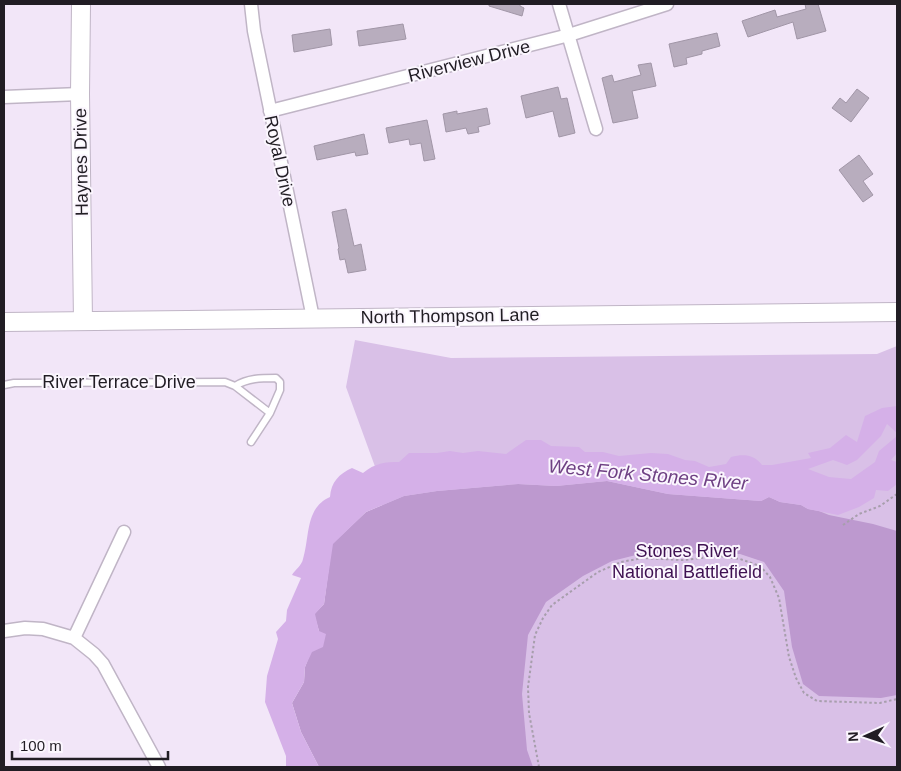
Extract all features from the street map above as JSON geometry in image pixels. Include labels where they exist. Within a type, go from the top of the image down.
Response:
[{"type":"main road","name":"Haynes Drive","points":[[81,4],[80,94],[83,321]]},
{"type":"main road","name":"North Thompson Lane","points":[[4,322],[892,312]]},
{"type":"street","name":"Royal Drive","points":[[251,4],[254,31],[313,318]]},
{"type":"street","points":[[559,4],[596,129]]},
{"type":"street","name":"Riverview Drive","points":[[270,111],[569,35],[667,4]]},
{"type":"street","points":[[4,97],[80,94]]},
{"type":"street","points":[[74,638],[124,532]]},
{"type":"street","points":[[4,631],[25,628],[43,629],[74,638],[94,654],[103,664],[159,767]]},
{"type":"lane","points":[[235,386],[244,381],[258,378],[276,378],[280,382],[280,390],[270,413],[251,442]]},
{"type":"lane","name":"River Terrace Drive","points":[[4,385],[14,382],[226,382],[235,386],[270,413]]},
{"type":"path","points":[[844,525],[859,514],[880,506],[897,494]]},
{"type":"path","points":[[538,767],[529,713],[528,687],[535,635],[552,604],[598,572],[621,562],[643,558],[683,560],[720,556],[740,559],[760,566],[770,577],[779,598],[789,657],[796,678],[804,693],[817,701],[880,703],[897,699]]},
{"type":"green space","name":"Stones River National Battlefield","points":[[355,340],[451,358],[877,354],[897,346],[897,767],[323,767],[385,494],[346,387]]},
{"type":"shaded area","points":[[607,481],[668,494],[761,501],[769,497],[780,502],[801,505],[829,515],[897,531],[897,695],[881,698],[819,696],[803,684],[792,647],[784,591],[764,562],[740,554],[644,553],[612,561],[583,576],[546,602],[528,635],[522,694],[527,750],[533,767],[319,767],[301,732],[292,703],[304,682],[305,667],[319,631],[314,614],[324,604],[332,544],[366,512],[404,496],[437,491],[518,484],[556,486]]},
{"type":"water","name":"West Fork Stones River","points":[[897,406],[897,433],[887,424],[881,436],[857,460],[847,465],[833,460],[808,469],[829,477],[851,479],[875,462],[879,451],[897,436],[897,453],[891,460],[897,462],[897,484],[888,491],[876,490],[874,498],[859,507],[838,515],[808,509],[801,505],[780,502],[769,497],[761,501],[668,494],[607,481],[556,486],[518,484],[437,491],[404,496],[366,512],[333,544],[324,604],[315,614],[319,631],[326,634],[323,647],[312,652],[305,667],[304,682],[292,703],[301,732],[319,767],[286,767],[286,756],[265,702],[267,676],[278,639],[276,632],[286,621],[287,610],[301,578],[292,575],[302,561],[312,515],[322,502],[330,497],[336,479],[347,470],[352,468],[363,473],[380,464],[399,462],[409,453],[450,451],[463,453],[478,451],[506,454],[526,440],[541,440],[551,446],[579,447],[585,452],[603,452],[619,456],[651,453],[668,454],[709,467],[726,464],[731,457],[740,455],[752,457],[762,465],[772,465],[811,458],[808,453],[830,448],[846,435],[857,442],[865,416],[882,408]]},
{"type":"building","points":[[489,4],[520,4],[524,8],[522,16],[489,6]]},
{"type":"building","points":[[805,4],[818,4],[826,31],[797,39],[793,22],[748,37],[742,21],[775,10],[777,17],[806,9]]},
{"type":"building","points":[[403,24],[406,39],[359,46],[357,31]]},
{"type":"building","points":[[330,29],[332,45],[294,52],[292,35]]},
{"type":"building","points":[[717,33],[720,46],[702,51],[702,54],[686,58],[687,64],[674,67],[669,44]]},
{"type":"building","points":[[651,63],[656,86],[632,91],[638,118],[613,123],[602,78],[612,75],[614,82],[641,75],[638,65]]},
{"type":"building","points":[[558,87],[561,99],[567,98],[575,133],[559,137],[553,111],[526,118],[521,96]]},
{"type":"building","points":[[857,89],[869,98],[851,122],[832,108],[840,98],[846,103]]},
{"type":"building","points":[[487,108],[490,124],[478,127],[479,132],[468,134],[466,128],[446,132],[443,114],[457,111],[457,114]]},
{"type":"building","points":[[427,120],[435,159],[424,161],[421,143],[410,145],[409,139],[389,143],[386,128]]},
{"type":"building","points":[[364,134],[368,154],[356,156],[355,152],[317,160],[314,146]]},
{"type":"building","points":[[859,155],[873,174],[863,181],[873,195],[863,202],[839,170]]},
{"type":"building","points":[[346,209],[354,246],[361,244],[366,270],[348,273],[345,259],[340,260],[332,212]]}]
